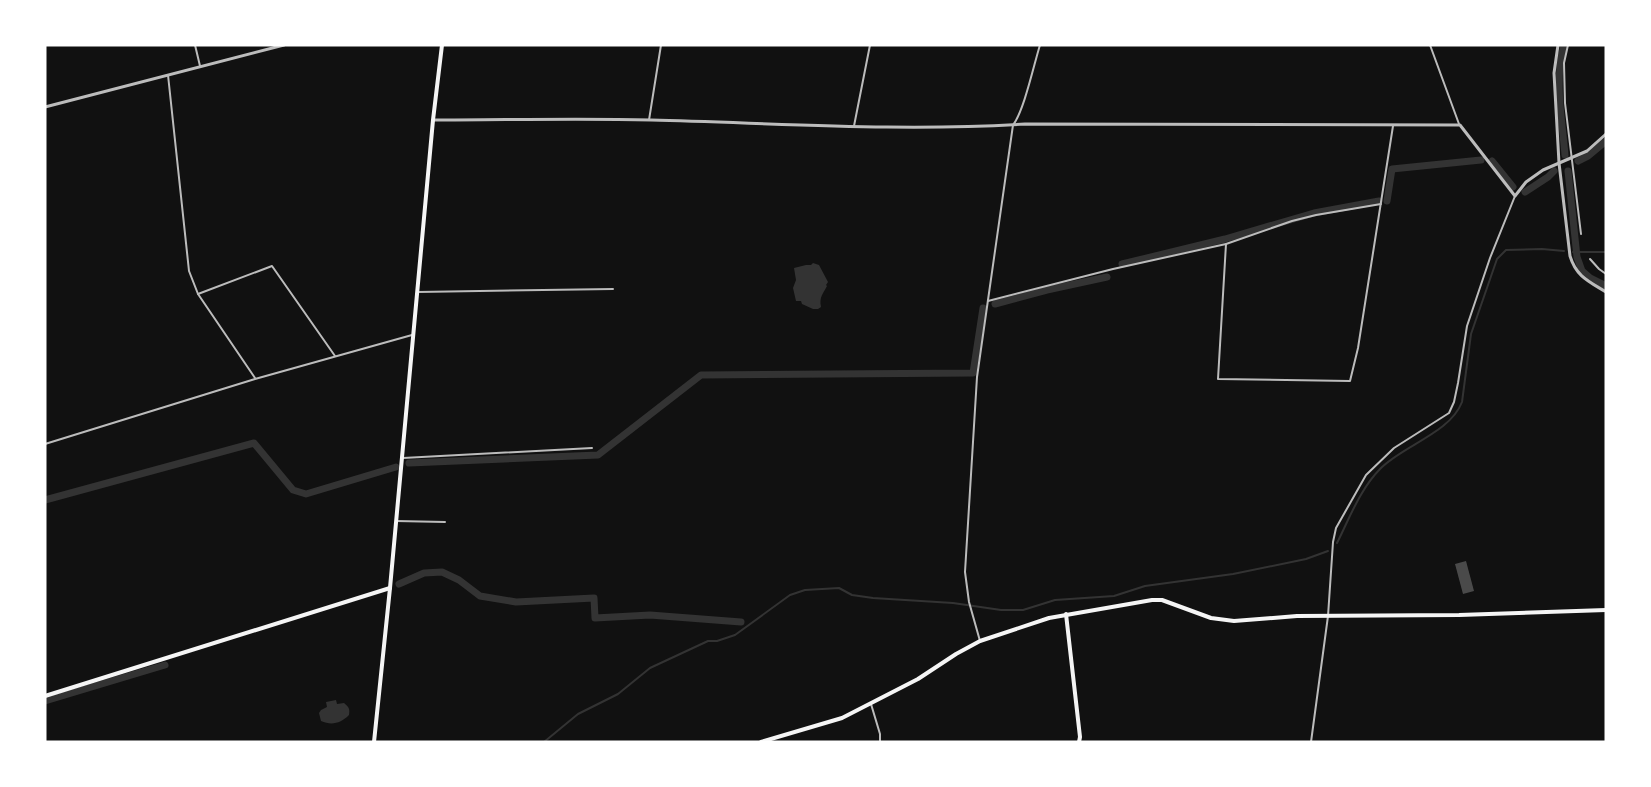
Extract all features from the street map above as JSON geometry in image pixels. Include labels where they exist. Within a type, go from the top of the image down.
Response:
[{"type":"main road","points":[[374,742],[442,45]]},
{"type":"main road","points":[[45,696],[390,588]]},
{"type":"main road","points":[[761,742],[842,718],[918,679],[980,641],[1049,618],[1152,600],[1162,600],[1211,618],[1234,621],[1297,616],[1459,615],[1606,610]]},
{"type":"main road","points":[[1066,614],[1079,742]]},
{"type":"street","points":[[195,45],[200,66]]},
{"type":"street","points":[[45,107],[284,45]]},
{"type":"street","points":[[649,120],[661,45]]},
{"type":"street","points":[[854,126],[870,45]]},
{"type":"street","points":[[980,641],[969,602],[964,572],[977,377],[1013,125],[1017,120],[1040,45]]},
{"type":"street","points":[[1430,45],[1460,125],[1515,196]]},
{"type":"street","points":[[1558,45],[1554,73],[1559,163],[1570,256],[1579,275],[1606,292]]},
{"type":"street","points":[[1568,45],[1564,75],[1571,158],[1581,234]]},
{"type":"street","points":[[168,75],[189,271],[198,294],[255,379]]},
{"type":"street","points":[[433,120],[649,120],[929,128],[1013,125],[1460,125]]},
{"type":"street","points":[[1226,244],[1218,379],[1350,381],[1358,348],[1393,126]]},
{"type":"street","points":[[1311,742],[1328,616],[1336,528],[1366,475],[1394,448],[1449,413],[1458,383],[1467,326],[1490,258],[1515,196],[1526,182],[1543,170],[1587,150],[1606,134]]},
{"type":"street","points":[[988,301],[1113,269],[1226,244],[1316,215],[1381,204]]},
{"type":"street","points":[[1590,260],[1606,274]]},
{"type":"street","points":[[198,294],[272,266],[335,356]]},
{"type":"street","points":[[417,292],[613,289]]},
{"type":"street","points":[[45,444],[255,379],[412,335]]},
{"type":"street","points":[[401,458],[592,448]]},
{"type":"street","points":[[396,521],[445,522]]},
{"type":"street","points":[[871,704],[880,734],[880,742]]},
{"type":"shaded area","points":[[813,263],[819,265],[828,282],[821,298],[821,307],[818,309],[796,301],[793,288],[796,280],[794,268]]},
{"type":"shaded area","points":[[336,700],[337,704],[344,703],[347,706],[349,715],[336,723],[321,721],[319,713],[327,707],[326,702]]},
{"type":"building","points":[[1466,561],[1474,591],[1463,594],[1455,564]]},
{"type":"waterway","points":[[1564,45],[1559,86],[1565,155]]},
{"type":"waterway","points":[[1578,161],[1606,141]]},
{"type":"waterway","points":[[1387,201],[1392,169],[1481,160]]},
{"type":"waterway","points":[[1492,161],[1513,187]]},
{"type":"waterway","points":[[1525,192],[1554,171]]},
{"type":"waterway","points":[[1568,171],[1577,257],[1582,271],[1606,286]]},
{"type":"waterway","points":[[1122,264],[1225,239],[1314,213],[1379,201]]},
{"type":"waterway","points":[[1337,543],[1361,494],[1381,468],[1448,422],[1456,413],[1462,402],[1471,334],[1497,259],[1506,250],[1564,251]]},
{"type":"waterway","points":[[1573,252],[1606,252]]},
{"type":"waterway","points":[[995,304],[1107,277]]},
{"type":"waterway","points":[[409,463],[598,455],[701,375],[973,373],[983,308]]},
{"type":"waterway","points":[[45,500],[254,443],[293,490],[306,494],[396,467]]},
{"type":"waterway","points":[[544,742],[578,714],[618,694],[650,668],[708,641],[717,641],[735,635],[790,595],[805,590],[839,588],[852,595],[873,598],[1023,610],[1055,600],[1114,596],[1145,586],[1233,574],[1306,559],[1328,551]]},
{"type":"waterway","points":[[399,584],[424,573],[442,572],[459,580],[480,596],[516,602],[594,598],[595,618],[650,615],[741,622]]},
{"type":"waterway","points":[[45,701],[165,665]]}]
